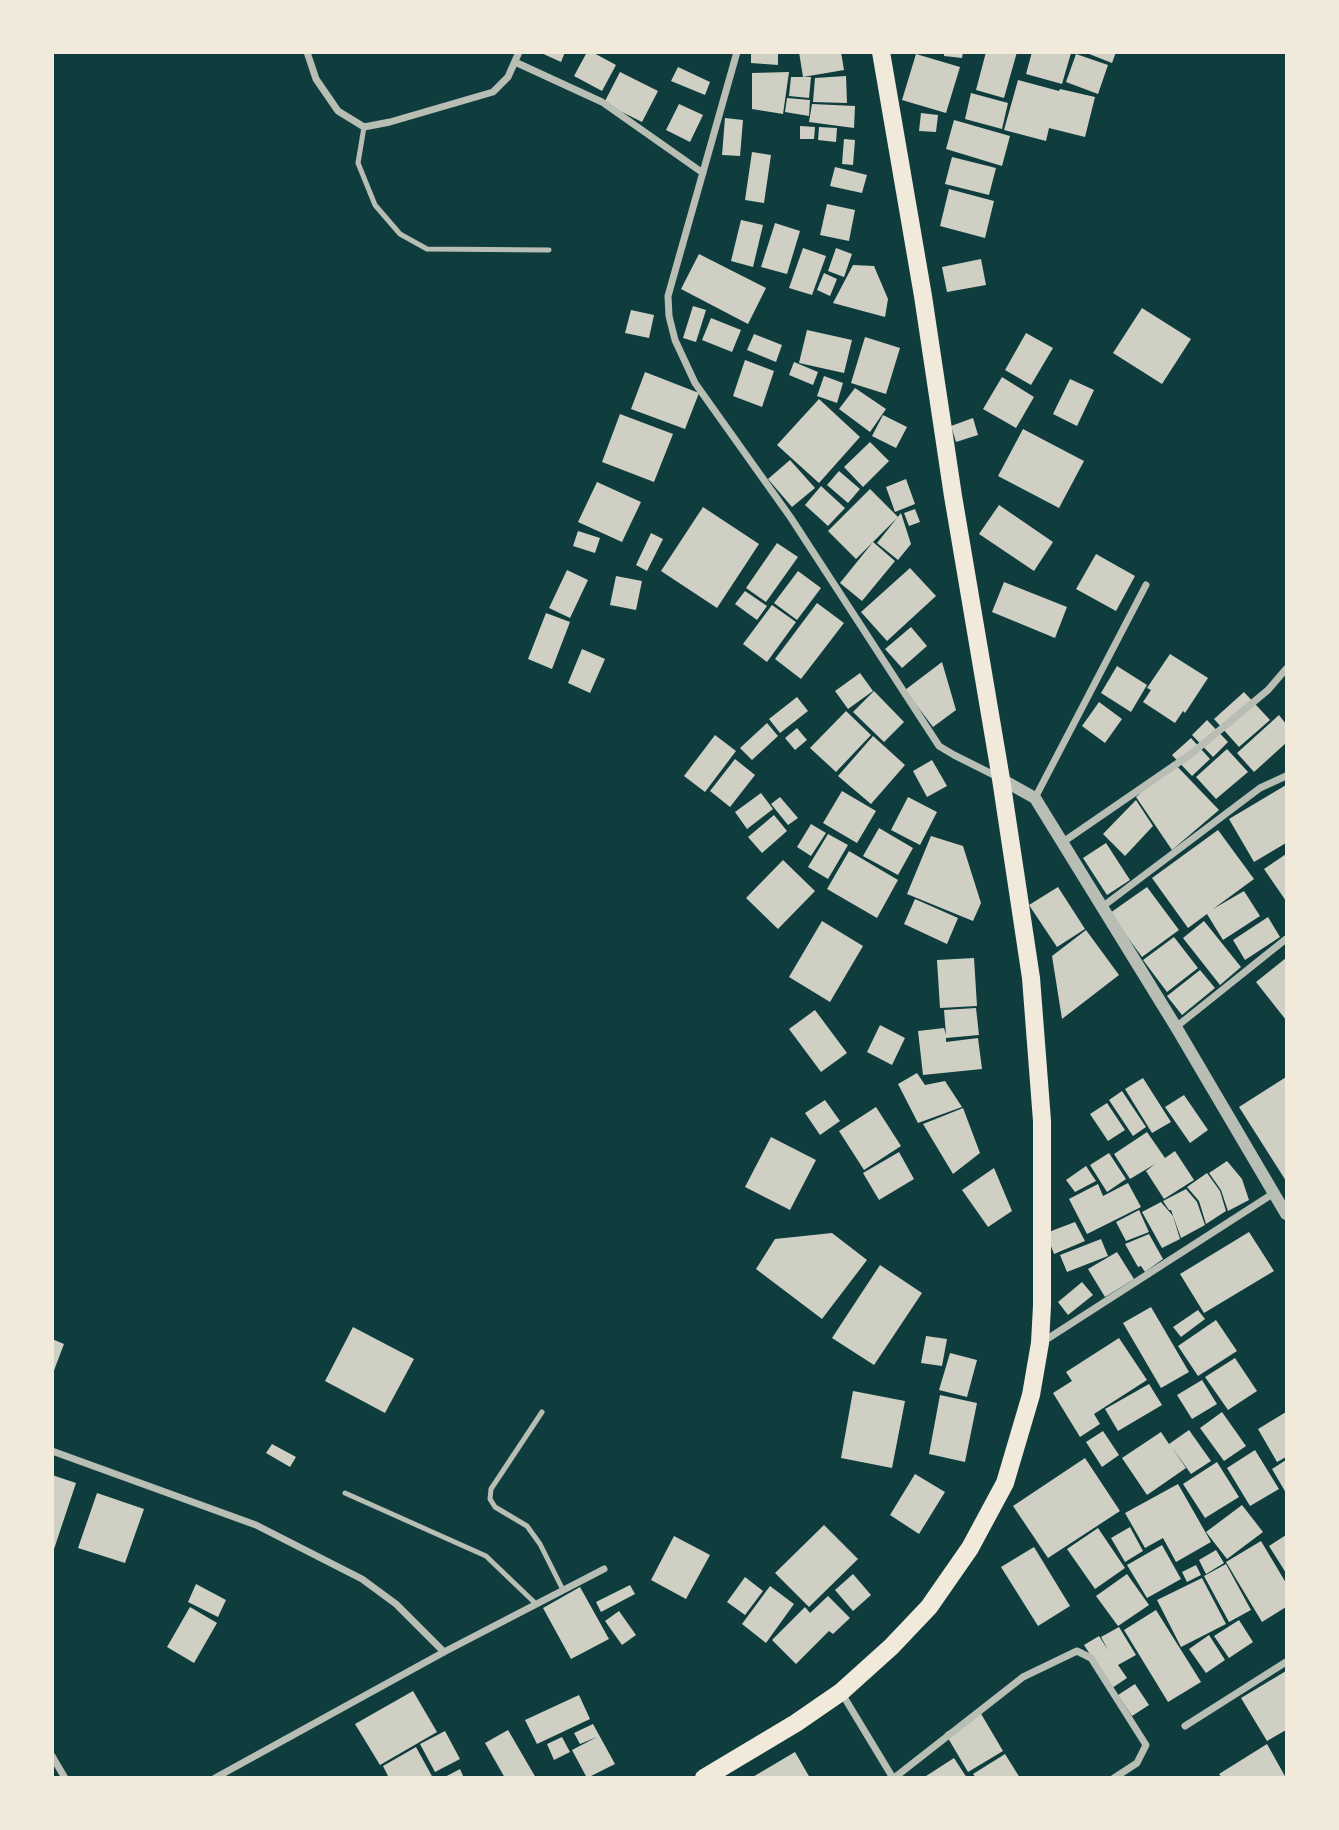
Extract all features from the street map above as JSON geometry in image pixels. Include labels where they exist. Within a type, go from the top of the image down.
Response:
[{"type":"main road","points":[[704,1777],[796,1723],[841,1692],[891,1647],[929,1607],[970,1548],[1005,1483],[1031,1395],[1040,1343],[1042,1121],[1031,978],[923,296],[881,52]]},
{"type":"street","points":[[307,52],[316,79],[338,111],[364,127],[493,92],[508,77],[519,52]]},
{"type":"street","points":[[737,52],[668,296],[668,316],[675,341],[695,383],[791,518],[939,746],[1035,798],[1176,1027],[1286,1214]]},
{"type":"street","points":[[515,62],[602,102],[703,173]]},
{"type":"street","points":[[1035,798],[1146,584]]},
{"type":"street","points":[[1063,842],[1191,754],[1268,690],[1286,669]]},
{"type":"street","points":[[1102,907],[1260,788],[1286,776]]},
{"type":"street","points":[[1176,1027],[1286,939]]},
{"type":"street","points":[[1040,1343],[1274,1193]]},
{"type":"street","points":[[52,1451],[256,1525],[362,1579],[396,1604],[444,1652]]},
{"type":"street","points":[[215,1777],[444,1652],[604,1569]]},
{"type":"street","points":[[841,1692],[893,1777],[1023,1677],[1077,1651],[1091,1658],[1146,1745],[1137,1763],[1117,1777]]},
{"type":"street","points":[[1185,1726],[1286,1662]]},
{"type":"street","points":[[53,1758],[65,1777]]},
{"type":"lane","points":[[364,127],[358,163],[375,205],[400,234],[427,248],[549,250]]},
{"type":"lane","points":[[542,1412],[491,1489],[490,1499],[495,1507],[527,1526],[540,1544],[563,1590]]},
{"type":"lane","points":[[345,1493],[486,1556],[535,1604]]},
{"type":"building","points":[[539,52],[565,52],[561,62]]},
{"type":"building","points":[[587,52],[616,65],[602,91],[574,76]]},
{"type":"building","points":[[751,52],[778,52],[778,65],[751,63]]},
{"type":"building","points":[[799,52],[841,52],[844,70],[803,77]]},
{"type":"building","points":[[944,52],[963,52],[962,58],[944,56]]},
{"type":"building","points":[[986,52],[1017,52],[1004,98],[976,90]]},
{"type":"building","points":[[1032,52],[1071,53],[1062,84],[1026,74]]},
{"type":"building","points":[[1084,52],[1116,52],[1112,63]]},
{"type":"building","points":[[916,54],[960,67],[946,113],[902,100]]},
{"type":"building","points":[[1076,54],[1108,65],[1098,94],[1066,82]]},
{"type":"building","points":[[678,67],[710,82],[705,95],[671,81]]},
{"type":"building","points":[[620,72],[658,91],[642,122],[604,103]]},
{"type":"building","points":[[789,72],[783,114],[752,109],[752,73]]},
{"type":"building","points":[[846,76],[847,103],[813,102],[815,78]]},
{"type":"building","points":[[791,77],[811,77],[809,98],[789,96]]},
{"type":"building","points":[[1018,80],[1095,97],[1085,137],[1049,128],[1046,141],[1004,130]]},
{"type":"building","points":[[971,93],[1008,103],[1002,129],[965,119]]},
{"type":"building","points":[[787,98],[810,100],[809,116],[785,112]]},
{"type":"building","points":[[679,104],[703,115],[690,142],[666,130]]},
{"type":"building","points":[[812,104],[855,106],[854,128],[809,122]]},
{"type":"building","points":[[921,113],[938,115],[936,132],[919,131]]},
{"type":"building","points":[[725,118],[743,120],[740,156],[722,155]]},
{"type":"building","points":[[954,120],[1010,136],[1002,166],[946,149]]},
{"type":"building","points":[[800,126],[815,127],[814,139],[800,139]]},
{"type":"building","points":[[819,127],[837,128],[836,142],[818,140]]},
{"type":"building","points":[[844,139],[855,140],[853,165],[842,164]]},
{"type":"building","points":[[752,152],[771,155],[764,203],[745,200]]},
{"type":"building","points":[[952,157],[996,168],[989,195],[945,184]]},
{"type":"building","points":[[835,167],[867,175],[862,193],[830,186]]},
{"type":"building","points":[[949,189],[994,201],[985,238],[940,226]]},
{"type":"building","points":[[827,204],[855,210],[849,241],[820,235]]},
{"type":"building","points":[[741,220],[763,225],[753,267],[731,261]]},
{"type":"building","points":[[775,223],[800,231],[787,274],[761,267]]},
{"type":"building","points":[[803,248],[826,256],[812,295],[789,288]]},
{"type":"building","points":[[836,248],[852,254],[844,277],[828,271]]},
{"type":"building","points":[[699,254],[766,288],[748,324],[681,289]]},
{"type":"building","points":[[981,259],[986,285],[947,292],[942,267]]},
{"type":"building","points":[[853,265],[874,266],[888,299],[885,317],[833,303]]},
{"type":"building","points":[[824,273],[837,279],[830,296],[817,290]]},
{"type":"building","points":[[693,306],[706,310],[696,342],[683,338]]},
{"type":"building","points":[[1142,308],[1191,339],[1162,384],[1113,353]]},
{"type":"building","points":[[631,310],[654,315],[649,338],[625,333]]},
{"type":"building","points":[[711,318],[741,330],[732,352],[702,340]]},
{"type":"building","points":[[807,330],[852,340],[844,373],[799,363]]},
{"type":"building","points":[[1026,333],[1053,348],[1031,385],[1005,370]]},
{"type":"building","points":[[754,334],[782,345],[776,362],[747,350]]},
{"type":"building","points":[[865,337],[900,348],[886,394],[851,383]]},
{"type":"building","points":[[745,360],[774,371],[762,407],[733,396]]},
{"type":"building","points":[[794,362],[818,372],[813,385],[789,375]]},
{"type":"building","points":[[645,372],[699,393],[685,429],[631,409]]},
{"type":"building","points":[[824,376],[843,383],[837,403],[817,396]]},
{"type":"building","points":[[1002,377],[1034,397],[1016,428],[983,409]]},
{"type":"building","points":[[1070,379],[1094,390],[1077,426],[1053,414]]},
{"type":"building","points":[[855,388],[886,409],[870,432],[839,409]]},
{"type":"building","points":[[819,399],[860,437],[819,483],[777,445]]},
{"type":"building","points":[[620,414],[673,434],[654,482],[602,462]]},
{"type":"building","points":[[883,415],[907,427],[896,448],[872,436]]},
{"type":"building","points":[[973,418],[978,435],[956,442],[951,426]]},
{"type":"building","points":[[1023,429],[1084,461],[1059,508],[998,476]]},
{"type":"building","points":[[870,442],[889,461],[863,487],[844,467]]},
{"type":"building","points":[[790,460],[815,488],[792,507],[768,479]]},
{"type":"building","points":[[839,471],[860,489],[848,503],[827,485]]},
{"type":"building","points":[[906,479],[915,504],[895,512],[886,487]]},
{"type":"building","points":[[597,482],[641,502],[622,542],[578,522]]},
{"type":"building","points":[[821,486],[845,508],[828,526],[805,505]]},
{"type":"building","points":[[870,489],[898,517],[856,559],[828,531]]},
{"type":"building","points":[[999,505],[1053,542],[1034,571],[979,534]]},
{"type":"building","points":[[703,507],[759,544],[717,608],[661,571]]},
{"type":"building","points":[[915,509],[920,522],[909,526],[904,513]]},
{"type":"building","points":[[901,513],[911,544],[898,560],[877,543]]},
{"type":"building","points":[[578,531],[600,538],[595,553],[573,546]]},
{"type":"building","points":[[651,533],[663,539],[647,571],[636,565]]},
{"type":"building","points":[[873,542],[895,561],[862,601],[840,583]]},
{"type":"building","points":[[777,543],[798,557],[766,602],[746,588]]},
{"type":"building","points":[[1096,554],[1135,576],[1116,611],[1076,589]]},
{"type":"building","points":[[910,568],[936,596],[887,641],[861,612]]},
{"type":"building","points":[[567,570],[588,580],[570,618],[549,608]]},
{"type":"building","points":[[798,571],[821,588],[797,620],[774,603]]},
{"type":"building","points":[[616,576],[642,581],[636,610],[610,605]]},
{"type":"building","points":[[1004,582],[1067,607],[1055,638],[992,612]]},
{"type":"building","points":[[745,591],[767,606],[757,620],[735,604]]},
{"type":"building","points":[[817,603],[844,623],[801,679],[775,659]]},
{"type":"building","points":[[772,605],[796,622],[767,662],[743,644]]},
{"type":"building","points":[[546,613],[570,622],[552,669],[528,659]]},
{"type":"building","points":[[911,627],[927,646],[902,668],[885,649]]},
{"type":"building","points":[[582,649],[605,659],[590,693],[568,683]]},
{"type":"building","points":[[1170,654],[1208,678],[1185,713],[1183,711],[1175,723],[1143,702],[1151,690],[1147,688]]},
{"type":"building","points":[[942,662],[956,710],[933,727],[905,690]]},
{"type":"building","points":[[1117,666],[1147,685],[1131,712],[1101,693]]},
{"type":"building","points":[[860,673],[873,691],[848,709],[835,691]]},
{"type":"building","points":[[874,691],[904,722],[884,742],[853,712]]},
{"type":"building","points":[[1244,692],[1270,720],[1239,747],[1214,719]]},
{"type":"building","points":[[797,697],[808,711],[780,733],[769,719]]},
{"type":"building","points":[[1099,702],[1122,719],[1105,743],[1082,726]]},
{"type":"building","points":[[846,711],[871,735],[836,772],[810,748]]},
{"type":"building","points":[[1279,715],[1286,724],[1286,743],[1254,772],[1237,753]]},
{"type":"building","points":[[1207,720],[1228,742],[1213,757],[1192,735]]},
{"type":"building","points":[[767,723],[778,736],[752,760],[740,748]]},
{"type":"building","points":[[797,728],[807,740],[795,750],[785,738]]},
{"type":"building","points":[[715,735],[736,751],[705,792],[684,776]]},
{"type":"building","points":[[873,736],[905,765],[871,804],[838,776]]},
{"type":"building","points":[[1191,738],[1210,759],[1192,776],[1172,755]]},
{"type":"building","points":[[1227,749],[1248,772],[1216,799],[1196,777]]},
{"type":"building","points":[[735,759],[755,775],[730,807],[710,791]]},
{"type":"building","points":[[932,760],[947,786],[927,797],[913,771]]},
{"type":"building","points":[[1173,762],[1219,810],[1172,850],[1136,797]]},
{"type":"building","points":[[1286,785],[1286,843],[1254,862],[1229,819]]},
{"type":"building","points":[[842,791],[876,811],[857,843],[823,823]]},
{"type":"building","points":[[761,793],[773,809],[747,829],[735,812]]},
{"type":"building","points":[[780,797],[798,818],[788,825],[771,804]]},
{"type":"building","points":[[908,797],[937,812],[920,845],[891,830]]},
{"type":"building","points":[[1136,800],[1153,826],[1125,856],[1103,834]]},
{"type":"building","points":[[774,815],[787,831],[762,853],[748,837]]},
{"type":"building","points":[[811,824],[826,833],[811,856],[797,847]]},
{"type":"building","points":[[879,828],[913,848],[898,875],[863,856]]},
{"type":"building","points":[[1218,830],[1254,879],[1213,909],[1244,891],[1260,916],[1223,940],[1207,914],[1188,928],[1152,878]]},
{"type":"building","points":[[828,834],[848,845],[828,879],[808,867]]},
{"type":"building","points":[[931,836],[963,846],[981,903],[973,921],[907,894]]},
{"type":"building","points":[[1106,843],[1130,880],[1107,895],[1083,858]]},
{"type":"building","points":[[849,851],[898,880],[877,918],[827,889]]},
{"type":"building","points":[[1286,854],[1286,901],[1264,869]]},
{"type":"building","points":[[783,860],[815,891],[778,929],[746,898]]},
{"type":"building","points":[[1058,887],[1085,929],[1057,947],[1029,905]]},
{"type":"building","points":[[1147,887],[1179,930],[1142,957],[1110,913]]},
{"type":"building","points":[[915,899],[958,918],[947,944],[904,924]]},
{"type":"building","points":[[1268,917],[1280,937],[1245,960],[1233,940]]},
{"type":"building","points":[[822,921],[863,946],[830,1002],[789,977]]},
{"type":"building","points":[[1204,921],[1241,967],[1220,985],[1183,938]]},
{"type":"building","points":[[1086,930],[1119,975],[1062,1019],[1052,956]]},
{"type":"building","points":[[1174,937],[1198,968],[1167,992],[1143,960]]},
{"type":"building","points":[[974,958],[977,1006],[940,1008],[937,960]]},
{"type":"building","points":[[1286,958],[1286,1020],[1256,982]]},
{"type":"building","points":[[1200,970],[1215,988],[1182,1015],[1167,996]]},
{"type":"building","points":[[976,1008],[979,1035],[946,1038],[946,1042],[978,1038],[982,1069],[923,1075],[918,1031],[944,1028],[946,1035],[944,1010]]},
{"type":"building","points":[[815,1010],[847,1053],[821,1072],[789,1029]]},
{"type":"building","points":[[880,1025],[905,1038],[892,1065],[867,1052]]},
{"type":"building","points":[[917,1073],[925,1085],[945,1081],[962,1107],[918,1123],[898,1084]]},
{"type":"building","points":[[1286,1077],[1286,1181],[1239,1107]]},
{"type":"building","points":[[1143,1078],[1171,1122],[1152,1133],[1125,1089]]},
{"type":"building","points":[[1122,1091],[1146,1127],[1133,1136],[1109,1100]]},
{"type":"building","points":[[1184,1095],[1208,1130],[1190,1143],[1165,1107]]},
{"type":"building","points":[[825,1100],[840,1121],[820,1135],[805,1113]]},
{"type":"building","points":[[1107,1103],[1125,1130],[1108,1141],[1090,1114]]},
{"type":"building","points":[[876,1107],[901,1146],[864,1170],[839,1131]]},
{"type":"building","points":[[963,1108],[980,1153],[953,1174],[923,1124]]},
{"type":"building","points":[[1147,1132],[1165,1158],[1175,1151],[1194,1180],[1164,1199],[1146,1171],[1155,1164],[1130,1179],[1114,1154]]},
{"type":"building","points":[[771,1137],[816,1160],[790,1210],[745,1187]]},
{"type":"building","points":[[899,1152],[914,1179],[879,1200],[863,1173]]},
{"type":"building","points":[[1109,1153],[1126,1179],[1107,1192],[1090,1165]]},
{"type":"building","points":[[1227,1161],[1242,1179],[1249,1200],[1228,1211],[1221,1190],[1209,1173]]},
{"type":"building","points":[[1086,1166],[1096,1181],[1075,1192],[1066,1180]]},
{"type":"building","points":[[994,1168],[1012,1211],[988,1227],[962,1190]]},
{"type":"building","points":[[1207,1173],[1220,1191],[1226,1211],[1206,1224],[1199,1201],[1187,1187]]},
{"type":"building","points":[[1128,1183],[1141,1207],[1087,1234],[1069,1199],[1098,1184],[1103,1196]]},
{"type":"building","points":[[1186,1189],[1197,1202],[1205,1225],[1181,1238],[1171,1210],[1163,1201]]},
{"type":"building","points":[[1161,1202],[1173,1216],[1180,1239],[1162,1248],[1142,1212]]},
{"type":"building","points":[[1139,1210],[1149,1232],[1126,1241],[1116,1222]]},
{"type":"building","points":[[1075,1222],[1085,1241],[1054,1254],[1046,1233]]},
{"type":"building","points":[[1249,1232],[1274,1271],[1204,1313],[1180,1274]]},
{"type":"building","points":[[832,1233],[867,1260],[822,1319],[756,1269],[775,1239]]},
{"type":"building","points":[[1149,1234],[1163,1259],[1145,1272],[1141,1266],[1138,1267],[1125,1244]]},
{"type":"building","points":[[1101,1239],[1108,1256],[1067,1272],[1060,1255]]},
{"type":"building","points":[[1117,1252],[1134,1279],[1105,1297],[1088,1269]]},
{"type":"building","points":[[880,1265],[922,1293],[874,1365],[832,1338]]},
{"type":"building","points":[[1082,1282],[1093,1295],[1068,1315],[1058,1302]]},
{"type":"building","points":[[1151,1307],[1189,1372],[1161,1388],[1123,1323]]},
{"type":"building","points":[[1198,1310],[1205,1319],[1181,1337],[1173,1327]]},
{"type":"building","points":[[1216,1320],[1237,1351],[1198,1376],[1178,1346]]},
{"type":"building","points":[[353,1327],[414,1359],[385,1413],[325,1381]]},
{"type":"building","points":[[926,1336],[947,1339],[942,1366],[921,1363]]},
{"type":"building","points":[[1119,1338],[1147,1380],[1094,1414],[1100,1424],[1080,1437],[1053,1393],[1072,1381],[1066,1372]]},
{"type":"building","points":[[52,1339],[64,1344],[53,1373],[52,1373]]},
{"type":"building","points":[[950,1353],[977,1360],[967,1397],[939,1390]]},
{"type":"building","points":[[1235,1358],[1257,1391],[1228,1410],[1205,1377]]},
{"type":"building","points":[[1202,1380],[1217,1404],[1192,1419],[1177,1395]]},
{"type":"building","points":[[1149,1384],[1162,1405],[1118,1431],[1105,1409]]},
{"type":"building","points":[[853,1391],[905,1401],[892,1468],[841,1458]]},
{"type":"building","points":[[940,1395],[977,1403],[965,1462],[929,1454]]},
{"type":"building","points":[[1222,1412],[1246,1446],[1224,1461],[1200,1428]]},
{"type":"building","points":[[1286,1412],[1286,1457],[1277,1462],[1258,1429]]},
{"type":"building","points":[[1189,1430],[1211,1461],[1191,1474],[1171,1446],[1186,1468],[1147,1495],[1122,1458],[1161,1432],[1169,1444]]},
{"type":"building","points":[[1103,1431],[1119,1455],[1102,1467],[1086,1442]]},
{"type":"building","points":[[272,1444],[296,1457],[290,1467],[266,1453]]},
{"type":"building","points":[[1255,1450],[1279,1489],[1250,1506],[1227,1468]]},
{"type":"building","points":[[1085,1458],[1120,1511],[1048,1558],[1013,1506]]},
{"type":"building","points":[[1286,1460],[1286,1493],[1272,1469]]},
{"type":"building","points":[[1217,1462],[1239,1497],[1205,1518],[1183,1484]]},
{"type":"building","points":[[915,1474],[945,1492],[919,1534],[890,1515]]},
{"type":"building","points":[[52,1475],[76,1483],[53,1552],[52,1552]]},
{"type":"building","points":[[1178,1484],[1211,1542],[1176,1562],[1163,1538],[1145,1548],[1125,1513]]},
{"type":"building","points":[[97,1493],[144,1509],[125,1563],[78,1548]]},
{"type":"building","points":[[1242,1505],[1263,1532],[1227,1559],[1206,1532]]},
{"type":"building","points":[[824,1525],[858,1559],[809,1607],[775,1573]]},
{"type":"building","points":[[1130,1527],[1143,1551],[1125,1562],[1111,1538]]},
{"type":"building","points":[[1098,1528],[1125,1568],[1095,1589],[1067,1549]]},
{"type":"building","points":[[1286,1535],[1286,1573],[1269,1546]]},
{"type":"building","points":[[674,1536],[710,1555],[686,1599],[651,1580]]},
{"type":"building","points":[[1261,1541],[1286,1583],[1286,1607],[1262,1622],[1226,1562]]},
{"type":"building","points":[[1162,1545],[1181,1579],[1147,1598],[1127,1565]]},
{"type":"building","points":[[1034,1547],[1070,1606],[1038,1626],[1001,1567]]},
{"type":"building","points":[[1216,1550],[1224,1563],[1206,1574],[1199,1560]]},
{"type":"building","points":[[1226,1564],[1251,1610],[1229,1622],[1204,1576]]},
{"type":"building","points":[[1196,1565],[1201,1575],[1187,1582],[1182,1572]]},
{"type":"building","points":[[853,1574],[871,1595],[853,1611],[835,1590]]},
{"type":"building","points":[[1127,1574],[1149,1605],[1118,1626],[1096,1596]]},
{"type":"building","points":[[745,1577],[763,1591],[745,1615],[727,1602]]},
{"type":"building","points":[[1202,1578],[1226,1624],[1181,1647],[1157,1600]]},
{"type":"building","points":[[196,1584],[226,1600],[218,1617],[188,1602]]},
{"type":"building","points":[[630,1585],[635,1594],[601,1612],[596,1602]]},
{"type":"building","points":[[770,1586],[794,1604],[766,1643],[742,1624]]},
{"type":"building","points":[[580,1587],[609,1639],[571,1659],[543,1608]]},
{"type":"building","points":[[828,1596],[850,1618],[833,1634],[829,1631],[796,1664],[772,1640],[805,1607],[810,1613]]},
{"type":"building","points":[[190,1607],[217,1623],[194,1663],[167,1647]]},
{"type":"building","points":[[1156,1610],[1201,1682],[1168,1702],[1124,1630]]},
{"type":"building","points":[[619,1611],[636,1635],[622,1645],[605,1621]]},
{"type":"building","points":[[1239,1620],[1253,1642],[1229,1658],[1214,1636]]},
{"type":"building","points":[[1119,1627],[1136,1655],[1118,1665],[1127,1678],[1112,1688],[1084,1645],[1099,1636],[1108,1650],[1101,1637]]},
{"type":"building","points":[[1209,1635],[1225,1660],[1206,1673],[1189,1649]]},
{"type":"building","points":[[1286,1671],[1286,1730],[1267,1741],[1241,1698]]},
{"type":"building","points":[[1135,1684],[1149,1705],[1132,1716],[1118,1695]]},
{"type":"building","points":[[413,1691],[437,1732],[380,1765],[355,1724]]},
{"type":"building","points":[[579,1695],[590,1719],[537,1744],[525,1720]]},
{"type":"building","points":[[980,1712],[1003,1751],[968,1772],[945,1733]]},
{"type":"building","points":[[593,1724],[615,1764],[587,1778],[572,1750],[597,1737],[580,1744],[574,1733]]},
{"type":"building","points":[[508,1730],[536,1778],[505,1778],[485,1743]]},
{"type":"building","points":[[445,1731],[460,1759],[435,1772],[420,1744]]},
{"type":"building","points":[[562,1737],[570,1752],[554,1760],[547,1744]]},
{"type":"building","points":[[1267,1744],[1286,1778],[1222,1778],[1219,1774]]},
{"type":"building","points":[[416,1747],[433,1778],[389,1778],[383,1766]]},
{"type":"building","points":[[795,1752],[810,1778],[751,1778]]},
{"type":"building","points":[[1005,1754],[1020,1778],[976,1778],[973,1774]]},
{"type":"building","points":[[954,1758],[967,1778],[923,1778]]},
{"type":"building","points":[[460,1769],[464,1778],[443,1778]]}]
